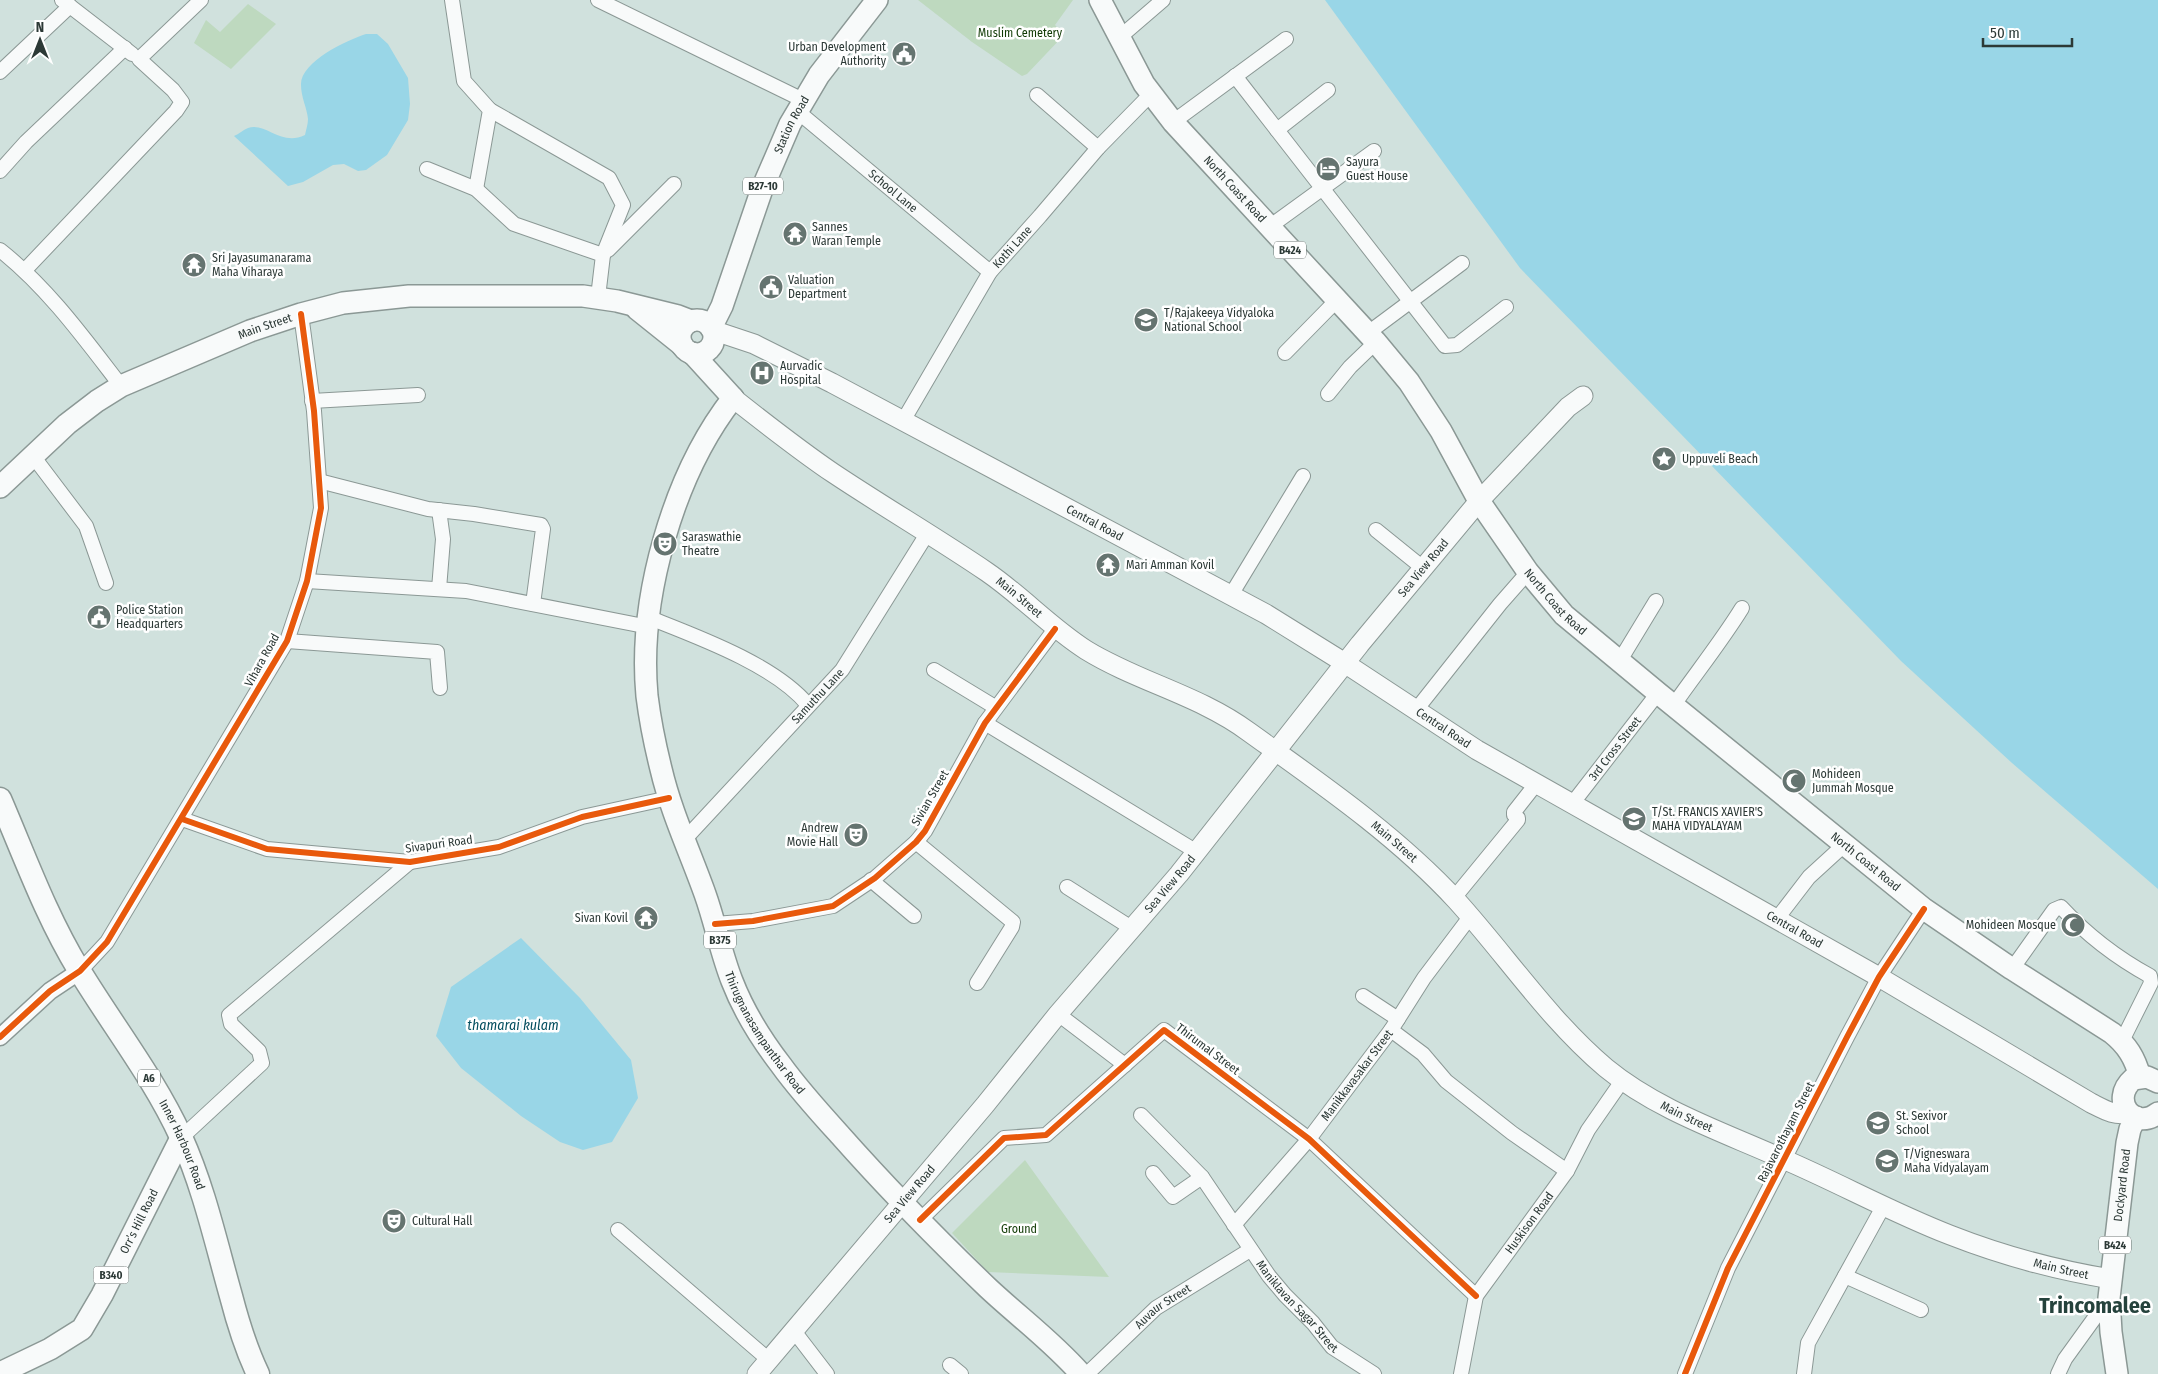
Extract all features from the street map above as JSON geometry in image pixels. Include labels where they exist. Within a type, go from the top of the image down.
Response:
[{"type":"highway","name":"Inner Harbour Road","points":[[0,799],[36,888],[61,939],[154,1085],[181,1138],[198,1181],[243,1337],[258,1374]]},
{"type":"main road","name":"Station Road","points":[[687,349],[681,331],[705,331],[736,265],[772,163],[800,105],[835,53],[877,0]]},
{"type":"main road","name":"North Coast Road","points":[[1100,0],[1120,37],[1129,59],[1151,94],[1173,122],[1338,299],[1409,382],[1441,431],[1479,501],[1528,572],[1564,614],[1619,662],[1924,909],[2012,970],[2098,1022],[2122,1041],[2149,1080]]},
{"type":"main road","name":"Main Street","points":[[0,487],[82,412],[121,386],[226,341],[301,314],[343,303],[409,296],[530,295],[598,297],[633,306],[705,331]]},
{"type":"main road","name":"Main Street","points":[[633,306],[687,349],[733,398],[830,471],[1002,582],[1055,629],[1083,648],[1120,669],[1216,711],[1246,729],[1330,792],[1404,850],[1454,898],[1524,983],[1585,1048],[1622,1081],[1693,1120],[1785,1159],[1950,1235],[2049,1266],[2110,1288]]},
{"type":"main road","name":"Central Road","points":[[705,331],[754,344],[1231,594],[1345,663],[1477,750],[1879,977],[2091,1103],[2112,1114],[2132,1115]]},
{"type":"main road","points":[[687,349],[705,352],[705,331]]},
{"type":"main road","points":[[705,331],[733,398]]},
{"type":"main road","name":"Sea View Road","points":[[763,1367],[985,1105],[1058,1014],[1133,929],[1197,852],[1345,663],[1479,501],[1568,408],[1583,396]]},
{"type":"main road","name":"Thirugnanasampanthar Road","points":[[733,398],[718,419],[700,451],[674,507],[654,582],[649,623],[647,696],[660,768],[668,798],[685,839],[715,924],[730,978],[742,1005],[763,1041],[798,1088],[902,1202],[989,1289],[1081,1374]]},
{"type":"main road","points":[[2149,1080],[2133,1079],[2123,1091],[2124,1106],[2132,1115],[2150,1118],[2158,1113]]},
{"type":"main road","name":"Dockyard Road","points":[[2118,1374],[2111,1332],[2110,1288],[2126,1143],[2132,1115]]},
{"type":"main road","name":"Orr’s Hill Road","points":[[0,1373],[50,1349],[82,1328],[102,1295],[181,1138]]},
{"type":"street","points":[[139,59],[201,0]]},
{"type":"street","points":[[452,0],[464,81],[490,110],[609,178],[623,205],[603,255],[598,297]]},
{"type":"street","name":"School Lane","points":[[598,0],[800,105],[990,272]]},
{"type":"street","points":[[1120,37],[1163,0]]},
{"type":"street","points":[[0,72],[66,3],[139,59],[173,90],[182,102],[176,111],[25,270]]},
{"type":"street","points":[[1173,122],[1286,39]]},
{"type":"street","points":[[0,171],[26,142],[125,48]]},
{"type":"street","points":[[1235,76],[1445,346],[1450,347],[1457,344],[1506,307]]},
{"type":"street","points":[[1277,130],[1328,90]]},
{"type":"street","name":"Kothi Lane","points":[[903,421],[990,272],[1098,148],[1151,94]]},
{"type":"street","points":[[1037,95],[1098,148]]},
{"type":"street","points":[[476,189],[490,110]]},
{"type":"street","points":[[1269,227],[1374,151]]},
{"type":"street","points":[[427,169],[476,189],[514,224],[603,255]]},
{"type":"street","points":[[603,255],[674,184]]},
{"type":"street","points":[[0,250],[25,270],[78,330],[121,386]]},
{"type":"street","points":[[1328,394],[1372,338],[1409,302],[1462,263]]},
{"type":"street","points":[[1285,353],[1338,299]]},
{"type":"street","name":"Vihara Road","points":[[80,971],[107,942],[287,641],[307,581],[321,508],[312,401],[301,314]]},
{"type":"street","points":[[312,401],[418,395]]},
{"type":"street","points":[[33,456],[86,526],[106,583]]},
{"type":"street","points":[[1231,594],[1303,476]]},
{"type":"street","points":[[319,481],[439,510],[543,526],[533,604]]},
{"type":"street","points":[[439,510],[443,539],[439,589]]},
{"type":"street","points":[[1376,530],[1423,568]]},
{"type":"street","name":"Samuthu Lane","points":[[685,839],[842,670],[927,534]]},
{"type":"street","points":[[1416,710],[1500,604],[1528,572]]},
{"type":"street","points":[[307,581],[466,591],[649,623],[694,635],[771,673],[808,705]]},
{"type":"street","points":[[1619,662],[1656,601]]},
{"type":"street","name":"3rd Cross Street","points":[[1572,804],[1665,699],[1708,656],[1727,633],[1742,608]]},
{"type":"street","name":"Sivian Street","points":[[715,924],[754,921],[833,906],[871,880],[916,842],[925,831],[985,723],[1055,629]]},
{"type":"street","points":[[287,641],[438,652],[440,688]]},
{"type":"street","points":[[934,670],[996,707]]},
{"type":"street","points":[[985,723],[1197,852]]},
{"type":"street","points":[[1454,898],[1518,820],[1514,812],[1536,784]]},
{"type":"street","name":"Sivapuri Road","points":[[182,819],[268,849],[410,862],[499,847],[582,818],[668,798]]},
{"type":"street","points":[[916,842],[1013,922],[977,983]]},
{"type":"street","points":[[1776,920],[1809,877],[1844,845]]},
{"type":"street","points":[[181,1138],[262,1063],[259,1051],[231,1024],[229,1015],[410,862]]},
{"type":"street","points":[[871,880],[914,916]]},
{"type":"street","points":[[1067,888],[1133,929]]},
{"type":"street","points":[[2012,970],[2054,910],[2061,908],[2075,922],[2119,957],[2150,976],[2151,983],[2122,1041]]},
{"type":"street","name":"Rajavarothayam Street","points":[[1685,1374],[1728,1268],[1879,977],[1924,909]]},
{"type":"street","name":"Manikkavasakar Street","points":[[1234,1225],[1308,1139],[1395,1024],[1424,978],[1470,917]]},
{"type":"street","points":[[0,1037],[50,991],[80,971]]},
{"type":"street","points":[[1363,996],[1395,1024],[1446,1081],[1512,1133],[1567,1171]]},
{"type":"street","points":[[1058,1014],[1125,1065]]},
{"type":"street","name":"Thirumal Street","points":[[920,1220],[1004,1138],[1046,1135],[1164,1030],[1308,1139],[1476,1296]]},
{"type":"street","name":"Huskison Road","points":[[1461,1374],[1476,1296],[1567,1171],[1588,1130],[1622,1081]]},
{"type":"street","name":"Maniklavan Sagar Street","points":[[1141,1115],[1202,1177],[1268,1276],[1313,1323],[1332,1347],[1374,1374]]},
{"type":"street","points":[[1153,1173],[1173,1197],[1202,1177]]},
{"type":"street","points":[[1804,1374],[1808,1343],[1884,1205]]},
{"type":"street","points":[[618,1230],[763,1367]]},
{"type":"street","name":"Auvaur Street","points":[[1087,1374],[1156,1308],[1250,1250]]},
{"type":"street","points":[[1845,1276],[1921,1310]]},
{"type":"street","points":[[2058,1374],[2110,1288]]},
{"type":"street","points":[[794,1331],[827,1374]]},
{"type":"green space","name":"Muslim Cemetery","points":[[918,0],[1073,0],[1055,25],[1064,35],[1027,74],[1022,76],[972,42]]},
{"type":"green space","points":[[248,4],[276,24],[231,69],[194,43],[206,20],[220,32]]},
{"type":"green space","name":"Ground","points":[[1025,1160],[1109,1277],[988,1272],[952,1233]]},
{"type":"water","points":[[1325,0],[2158,0],[2158,889],[2012,763],[1901,661],[1520,268]]},
{"type":"water","points":[[366,34],[377,34],[388,44],[408,78],[410,104],[408,120],[387,155],[366,170],[358,171],[344,164],[333,165],[303,182],[288,186],[234,136],[248,128],[255,127],[288,138],[305,135],[308,119],[301,89],[303,76],[316,60],[326,53]]},
{"type":"water","name":"thamarai kulam","points":[[521,938],[580,998],[631,1060],[638,1098],[612,1142],[583,1150],[560,1142],[521,1116],[461,1068],[436,1036],[451,987]]},
{"type":"cycle path","points":[[0,1037],[50,991],[80,971],[107,942],[287,641],[307,581],[321,508],[314,411],[301,314]]},
{"type":"cycle path","points":[[715,924],[753,921],[833,906],[875,878],[916,842],[925,831],[985,723],[1055,629]]},
{"type":"cycle path","points":[[182,819],[267,849],[410,862],[499,847],[582,817],[669,798]]},
{"type":"cycle path","points":[[1685,1374],[1728,1268],[1879,977],[1924,909]]},
{"type":"cycle path","points":[[920,1220],[1004,1138],[1046,1135],[1164,1030],[1309,1139],[1476,1296]]},
{"type":"place","name":"Urban Development Authority","points":[[904,54]]},
{"type":"place","name":"Sayura Guest House","points":[[1328,169]]},
{"type":"place","name":"Sannes Waran Temple","points":[[795,234]]},
{"type":"place","name":"Sri Jayasumanarama Maha Viharaya","points":[[194,265]]},
{"type":"place","name":"Valuation Department","points":[[771,287]]},
{"type":"place","name":"T/Rajakeeya Vidyaloka National School","points":[[1146,320]]},
{"type":"place","name":"Aurvadic Hospital","points":[[762,373]]},
{"type":"place","name":"Uppuveli Beach","points":[[1664,459]]},
{"type":"place","name":"Saraswathie Theatre","points":[[665,544]]},
{"type":"place","name":"Mari Amman Kovil","points":[[1108,565]]},
{"type":"place","name":"Police Station Headquarters","points":[[99,617]]},
{"type":"place","name":"Mohideen Jummah Mosque","points":[[1794,781]]},
{"type":"place","name":"T/St. FRANCIS XAVIER'S MAHA VIDYALAYAM","points":[[1634,819]]},
{"type":"place","name":"Andrew Movie Hall","points":[[856,835]]},
{"type":"place","name":"Sivan Kovil","points":[[646,918]]},
{"type":"place","name":"Mohideen Mosque","points":[[2073,925]]},
{"type":"place","name":"St. Sexivor School","points":[[1878,1123]]},
{"type":"place","name":"T/Vigneswara Maha Vidyalayam","points":[[1887,1161]]},
{"type":"place","name":"Cultural Hall","points":[[394,1221]]},
{"type":"district","name":"Trincomalee","points":[[2095,1305]]}]
